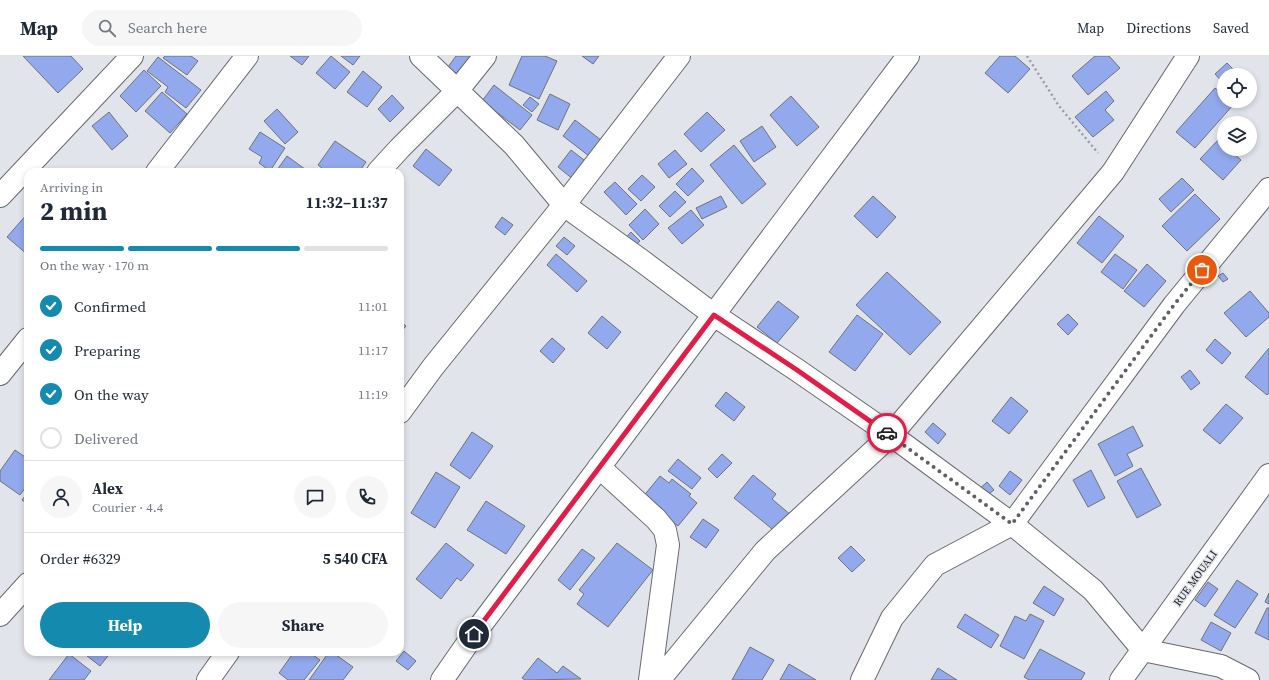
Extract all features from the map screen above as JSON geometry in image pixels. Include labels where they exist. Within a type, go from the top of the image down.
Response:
[{"type":"street","points":[[26,168],[132,56]]},
{"type":"street","points":[[160,168],[247,56]]},
{"type":"street","points":[[421,56],[514,145],[564,204],[714,315],[891,435],[1012,524],[1093,590],[1142,650],[1221,666],[1248,680]]},
{"type":"street","points":[[382,168],[457,92],[485,56]]},
{"type":"street","points":[[404,407],[433,367],[564,204],[679,56]]},
{"type":"street","points":[[442,680],[474,634],[908,56]]},
{"type":"street","points":[[659,680],[765,551],[891,435],[1113,172],[1188,56]]},
{"type":"street","points":[[0,196],[24,171]]},
{"type":"street","points":[[862,680],[892,618],[935,565],[1012,524],[1174,305],[1269,189]]},
{"type":"street","points":[[0,374],[24,344]]},
{"type":"street","points":[[599,467],[656,519],[665,530],[668,545],[650,680]]},
{"type":"street","name":"RUE MOUALI","points":[[1121,680],[1269,475]]},
{"type":"street","points":[[0,615],[24,588]]},
{"type":"street","points":[[208,680],[225,656]]},
{"type":"path","points":[[1027,56],[1059,106],[1113,172]]},
{"type":"building","points":[[23,56],[71,56],[83,69],[58,93]]},
{"type":"building","points":[[165,56],[191,56],[198,61],[187,75],[163,58]]},
{"type":"building","points":[[290,56],[309,56],[302,65]]},
{"type":"building","points":[[331,56],[350,72],[335,89],[316,73]]},
{"type":"building","points":[[341,56],[360,56],[353,65]]},
{"type":"building","points":[[456,56],[475,56],[459,76],[448,67]]},
{"type":"building","points":[[522,56],[545,56],[557,61],[539,99],[509,85]]},
{"type":"building","points":[[582,56],[599,56],[593,64]]},
{"type":"building","points":[[1000,56],[1015,56],[1030,69],[1008,93],[985,73]]},
{"type":"building","points":[[1095,56],[1109,56],[1120,68],[1088,95],[1072,76]]},
{"type":"building","points":[[158,57],[201,90],[186,108],[165,92],[168,87],[147,71]]},
{"type":"building","points":[[1227,63],[1232,68],[1222,68]]},
{"type":"building","points":[[144,70],[161,86],[136,112],[120,96]]},
{"type":"building","points":[[363,71],[382,87],[367,107],[347,92]]},
{"type":"building","points":[[494,85],[532,115],[520,130],[482,101]]},
{"type":"building","points":[[1215,88],[1217,90],[1217,108],[1230,108],[1223,116],[1217,116],[1217,123],[1195,148],[1176,132]]},
{"type":"building","points":[[1106,91],[1114,101],[1105,110],[1114,120],[1093,137],[1075,117]]},
{"type":"building","points":[[162,92],[187,114],[170,133],[145,111]]},
{"type":"building","points":[[550,94],[570,104],[558,130],[537,120]]},
{"type":"building","points":[[392,95],[404,108],[390,122],[378,109]]},
{"type":"building","points":[[791,96],[819,127],[797,146],[770,115]]},
{"type":"building","points":[[530,97],[539,104],[532,112],[523,105]]},
{"type":"building","points":[[277,109],[298,132],[285,144],[264,121]]},
{"type":"building","points":[[109,112],[128,136],[112,150],[92,126]]},
{"type":"building","points":[[707,112],[725,130],[701,152],[684,134]]},
{"type":"building","points":[[575,120],[601,140],[589,156],[563,136]]},
{"type":"building","points":[[762,126],[776,147],[754,162],[740,141]]},
{"type":"building","points":[[260,132],[285,148],[272,168],[266,168],[259,163],[262,157],[249,149]]},
{"type":"building","points":[[335,141],[366,162],[362,168],[322,168],[318,165]]},
{"type":"building","points":[[1217,141],[1217,156],[1237,156],[1241,160],[1223,180],[1200,159]]},
{"type":"building","points":[[734,145],[766,184],[742,204],[710,165]]},
{"type":"building","points":[[426,149],[452,170],[439,186],[413,166]]},
{"type":"building","points":[[571,150],[588,163],[574,180],[558,167]]},
{"type":"building","points":[[675,150],[687,164],[669,178],[658,164]]},
{"type":"building","points":[[287,156],[304,168],[278,168]]},
{"type":"building","points":[[692,168],[704,181],[688,196],[676,184]]},
{"type":"building","points":[[642,175],[655,187],[641,201],[628,189]]},
{"type":"building","points":[[1182,178],[1194,190],[1171,212],[1159,199]]},
{"type":"building","points":[[615,182],[637,204],[626,215],[604,192]]},
{"type":"building","points":[[675,191],[686,202],[670,217],[659,206]]},
{"type":"building","points":[[1195,194],[1220,219],[1187,251],[1162,226]]},
{"type":"building","points":[[721,196],[727,207],[702,219],[696,208]]},
{"type":"building","points":[[873,196],[896,217],[877,238],[854,216]]},
{"type":"building","points":[[645,209],[659,224],[643,240],[629,225]]},
{"type":"building","points":[[691,210],[704,225],[682,244],[668,228]]},
{"type":"building","points":[[1099,216],[1124,236],[1102,263],[1077,243]]},
{"type":"building","points":[[502,217],[513,225],[505,235],[495,227]]},
{"type":"building","points":[[24,218],[24,252],[7,237]]},
{"type":"building","points":[[631,232],[640,241],[631,251],[622,242]]},
{"type":"building","points":[[564,237],[575,246],[567,255],[556,246]]},
{"type":"building","points":[[556,254],[587,281],[577,292],[547,265]]},
{"type":"building","points":[[1115,254],[1137,270],[1123,289],[1101,272]]},
{"type":"building","points":[[1147,264],[1166,281],[1144,307],[1124,291]]},
{"type":"building","points":[[887,272],[941,322],[910,355],[856,305]]},
{"type":"building","points":[[1223,273],[1228,279],[1223,282],[1218,276]]},
{"type":"building","points":[[1250,291],[1269,313],[1269,317],[1246,337],[1224,313]]},
{"type":"building","points":[[778,301],[799,317],[777,343],[757,327]]},
{"type":"building","points":[[1068,314],[1078,324],[1068,335],[1057,324]]},
{"type":"building","points":[[857,315],[883,334],[855,371],[829,352]]},
{"type":"building","points":[[602,316],[621,332],[607,349],[588,333]]},
{"type":"building","points":[[552,338],[565,349],[553,363],[540,351]]},
{"type":"building","points":[[1215,339],[1231,353],[1222,364],[1206,350]]},
{"type":"building","points":[[1269,348],[1269,393],[1267,395],[1245,377]]},
{"type":"building","points":[[1190,370],[1200,383],[1191,390],[1181,377]]},
{"type":"building","points":[[726,392],[745,407],[734,421],[715,406]]},
{"type":"building","points":[[1011,397],[1028,411],[1009,434],[992,421]]},
{"type":"building","points":[[1226,404],[1243,418],[1220,444],[1203,430]]},
{"type":"building","points":[[933,423],[946,434],[938,444],[925,432]]},
{"type":"building","points":[[1133,426],[1143,446],[1127,454],[1133,466],[1115,476],[1098,444]]},
{"type":"building","points":[[472,432],[493,446],[470,479],[450,465]]},
{"type":"building","points":[[15,450],[24,456],[24,490],[20,495],[0,481],[0,471]]},
{"type":"building","points":[[722,454],[732,463],[717,478],[708,469]]},
{"type":"building","points":[[678,459],[701,478],[692,489],[668,471]]},
{"type":"building","points":[[1141,468],[1161,505],[1137,518],[1117,481]]},
{"type":"building","points":[[1091,470],[1105,498],[1088,507],[1073,480]]},
{"type":"building","points":[[1010,471],[1022,480],[1010,495],[999,486]]},
{"type":"building","points":[[436,472],[460,487],[435,528],[411,513]]},
{"type":"building","points":[[753,475],[776,494],[772,499],[792,516],[777,533],[734,498]]},
{"type":"building","points":[[660,476],[669,483],[672,479],[691,494],[689,496],[697,503],[678,526],[642,498]]},
{"type":"building","points":[[987,482],[994,490],[983,498],[977,491]]},
{"type":"building","points":[[486,501],[525,526],[506,554],[467,530]]},
{"type":"building","points":[[703,519],[719,530],[706,548],[690,537]]},
{"type":"building","points":[[446,543],[474,565],[461,581],[457,578],[441,599],[416,579]]},
{"type":"building","points":[[617,543],[653,570],[608,627],[577,604],[584,594],[579,590]]},
{"type":"building","points":[[851,546],[865,560],[852,572],[838,558]]},
{"type":"building","points":[[582,549],[595,558],[570,590],[558,580]]},
{"type":"building","points":[[1237,580],[1258,594],[1235,628],[1214,615]]},
{"type":"building","points":[[1208,582],[1218,589],[1205,607],[1195,600]]},
{"type":"building","points":[[1044,586],[1064,599],[1054,616],[1033,603]]},
{"type":"building","points":[[1269,593],[1269,604],[1265,602]]},
{"type":"building","points":[[1267,608],[1269,608],[1269,640],[1255,633]]},
{"type":"building","points":[[965,614],[999,635],[991,648],[957,627]]},
{"type":"building","points":[[1030,614],[1044,621],[1024,659],[1000,646],[1015,616],[1026,621]]},
{"type":"building","points":[[1211,622],[1231,633],[1221,651],[1201,640]]},
{"type":"building","points":[[750,647],[774,660],[762,680],[732,680]]},
{"type":"building","points":[[1040,649],[1085,673],[1081,680],[1029,680],[1024,677]]},
{"type":"building","points":[[404,651],[416,661],[408,670],[396,661],[400,656],[404,656]]},
{"type":"building","points":[[67,656],[72,656],[91,671],[84,680],[49,680]]},
{"type":"building","points":[[87,656],[108,656],[100,666]]},
{"type":"building","points":[[291,656],[314,656],[320,660],[304,680],[288,680],[279,673]]},
{"type":"building","points":[[326,656],[338,656],[353,667],[343,680],[309,680]]},
{"type":"building","points":[[538,658],[557,673],[563,666],[581,679],[525,680],[522,678]]},
{"type":"building","points":[[789,664],[816,680],[780,680]]},
{"type":"building","points":[[938,668],[957,680],[931,680]]},
{"type":"way so far","points":[[887,433],[1012,524],[1174,305],[1202,270]]},
{"type":"route","points":[[474,634],[714,315],[797,370],[887,433]]}]
